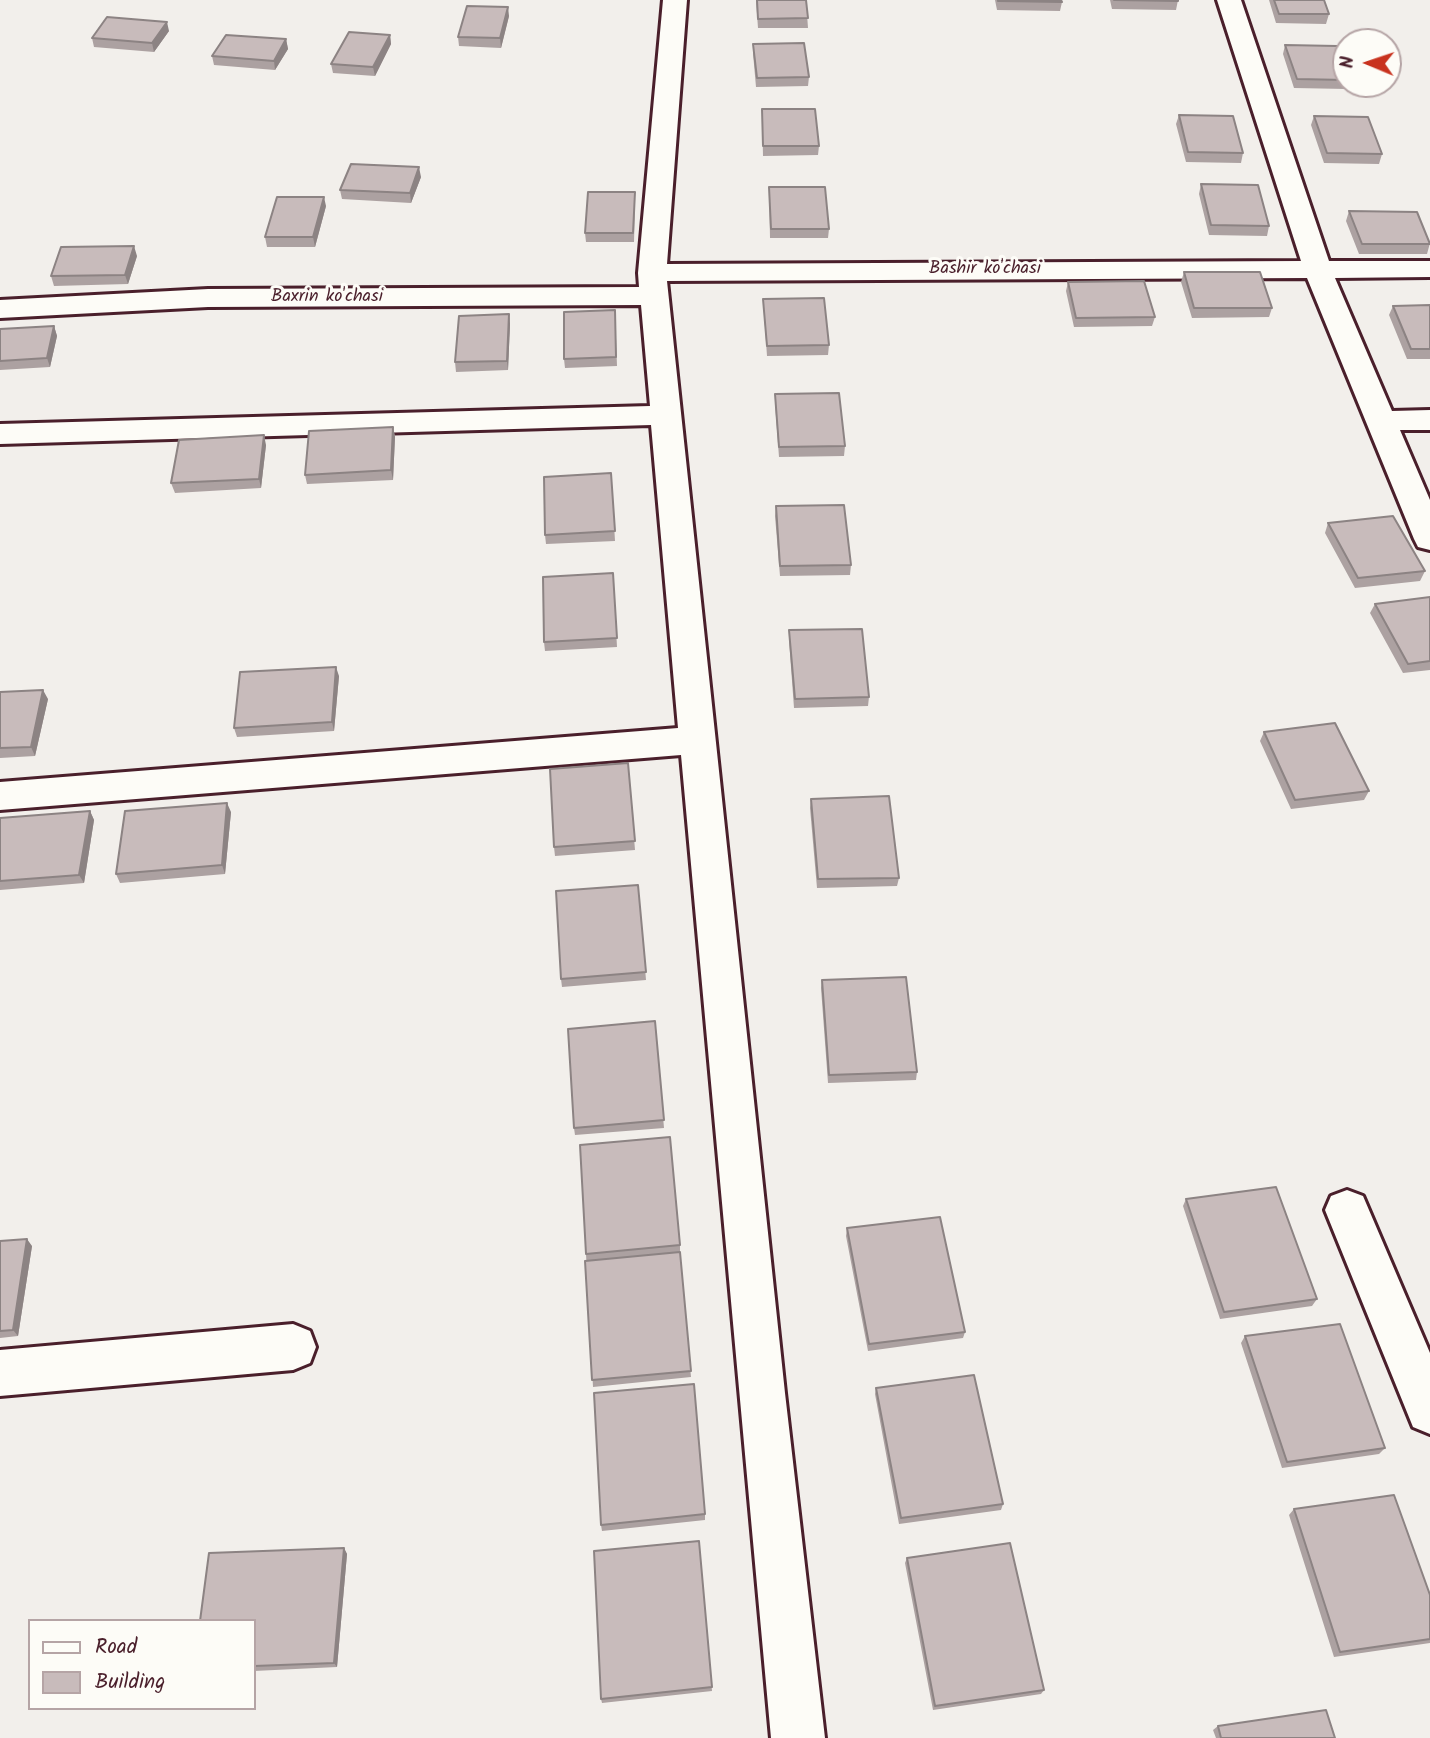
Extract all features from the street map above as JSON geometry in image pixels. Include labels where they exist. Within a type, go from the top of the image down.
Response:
[{"type":"street","points":[[675,0],[653,285],[798,1738]]},
{"type":"street","points":[[1229,0],[1317,268],[1430,539]]},
{"type":"street","name":"Bashir ko'chasi","points":[[653,285],[1317,268],[1430,269]]},
{"type":"street","name":"Baxrin ko'chasi","points":[[0,309],[208,298],[653,285]]},
{"type":"street","points":[[0,434],[666,415]]},
{"type":"street","points":[[1381,421],[1430,420]]},
{"type":"street","points":[[0,796],[698,740]]},
{"type":"street","points":[[1346,1210],[1430,1410]]},
{"type":"street","points":[[0,1373],[293,1347]]},
{"type":"building","points":[[757,0],[806,0],[808,18],[758,19]]},
{"type":"building","points":[[1061,0],[1062,2],[998,1]]},
{"type":"building","points":[[1114,0],[1178,0],[1178,1]]},
{"type":"building","points":[[1274,0],[1324,0],[1329,14],[1279,14]]},
{"type":"building","points":[[467,6],[508,7],[500,38],[458,37]]},
{"type":"building","points":[[107,17],[167,22],[152,43],[92,38]]},
{"type":"building","points":[[349,32],[390,35],[373,67],[331,64]]},
{"type":"building","points":[[226,35],[286,39],[274,61],[212,56]]},
{"type":"building","points":[[804,43],[809,77],[757,78],[753,44]]},
{"type":"building","points":[[1285,45],[1332,46],[1332,80],[1297,79]]},
{"type":"building","points":[[762,109],[815,109],[819,146],[763,146]]},
{"type":"building","points":[[1179,115],[1233,116],[1243,153],[1188,152]]},
{"type":"building","points":[[1314,116],[1368,117],[1382,154],[1327,153]]},
{"type":"building","points":[[351,164],[419,167],[410,193],[340,190]]},
{"type":"building","points":[[1201,184],[1258,185],[1269,226],[1211,225]]},
{"type":"building","points":[[769,187],[825,187],[829,229],[771,229]]},
{"type":"building","points":[[588,192],[635,192],[633,233],[585,233]]},
{"type":"building","points":[[277,197],[324,197],[313,237],[265,237]]},
{"type":"building","points":[[1349,211],[1417,212],[1430,244],[1362,244]]},
{"type":"building","points":[[134,246],[125,275],[51,276],[61,247]]},
{"type":"building","points":[[1184,272],[1260,272],[1272,308],[1194,308]]},
{"type":"building","points":[[1144,281],[1155,317],[1076,318],[1068,282]]},
{"type":"building","points":[[824,298],[829,345],[767,346],[763,299]]},
{"type":"building","points":[[1430,305],[1430,349],[1411,349],[1393,306]]},
{"type":"building","points":[[615,310],[616,357],[564,359],[564,312]]},
{"type":"building","points":[[509,314],[507,361],[455,362],[459,316]]},
{"type":"building","points":[[54,326],[47,358],[0,361],[0,329]]},
{"type":"building","points":[[839,393],[845,446],[779,447],[775,394]]},
{"type":"building","points":[[393,427],[391,470],[305,475],[309,431]]},
{"type":"building","points":[[264,435],[259,479],[171,483],[179,440]]},
{"type":"building","points":[[611,473],[615,531],[545,535],[544,477]]},
{"type":"building","points":[[844,505],[851,565],[780,566],[776,506]]},
{"type":"building","points":[[1393,516],[1425,571],[1358,578],[1328,523]]},
{"type":"building","points":[[613,573],[617,638],[544,642],[543,577]]},
{"type":"building","points":[[1430,597],[1430,661],[1408,664],[1375,604]]},
{"type":"building","points":[[862,629],[869,697],[795,699],[789,630]]},
{"type":"building","points":[[336,667],[332,722],[234,728],[240,672]]},
{"type":"building","points":[[43,690],[31,747],[0,748],[0,692]]},
{"type":"building","points":[[1335,723],[1369,791],[1295,800],[1264,732]]},
{"type":"building","points":[[628,763],[635,841],[554,847],[550,769]]},
{"type":"building","points":[[889,796],[899,878],[818,879],[811,799]]},
{"type":"building","points":[[227,803],[222,865],[116,874],[125,811]]},
{"type":"building","points":[[90,811],[79,875],[0,881],[0,818]]},
{"type":"building","points":[[638,885],[646,972],[561,979],[556,891]]},
{"type":"building","points":[[906,977],[917,1072],[829,1075],[822,980]]},
{"type":"building","points":[[655,1021],[664,1120],[574,1128],[568,1029]]},
{"type":"building","points":[[670,1137],[680,1245],[586,1254],[580,1145]]},
{"type":"building","points":[[1276,1187],[1317,1299],[1224,1312],[1186,1199]]},
{"type":"building","points":[[940,1217],[965,1332],[869,1344],[847,1228]]},
{"type":"building","points":[[27,1239],[13,1330],[0,1331],[0,1241]]},
{"type":"building","points":[[680,1252],[691,1371],[592,1380],[585,1261]]},
{"type":"building","points":[[1340,1324],[1385,1448],[1287,1462],[1245,1336]]},
{"type":"building","points":[[974,1375],[1003,1504],[901,1518],[876,1388]]},
{"type":"building","points":[[694,1384],[705,1514],[601,1525],[594,1393]]},
{"type":"building","points":[[1394,1495],[1430,1595],[1430,1639],[1340,1652],[1294,1509]]},
{"type":"building","points":[[699,1541],[712,1687],[601,1699],[594,1551]]},
{"type":"building","points":[[1010,1543],[1044,1690],[935,1706],[907,1558]]},
{"type":"building","points":[[344,1548],[334,1663],[256,1666],[256,1619],[200,1619],[209,1553]]},
{"type":"building","points":[[1326,1710],[1335,1738],[1221,1738],[1218,1726]]}]
